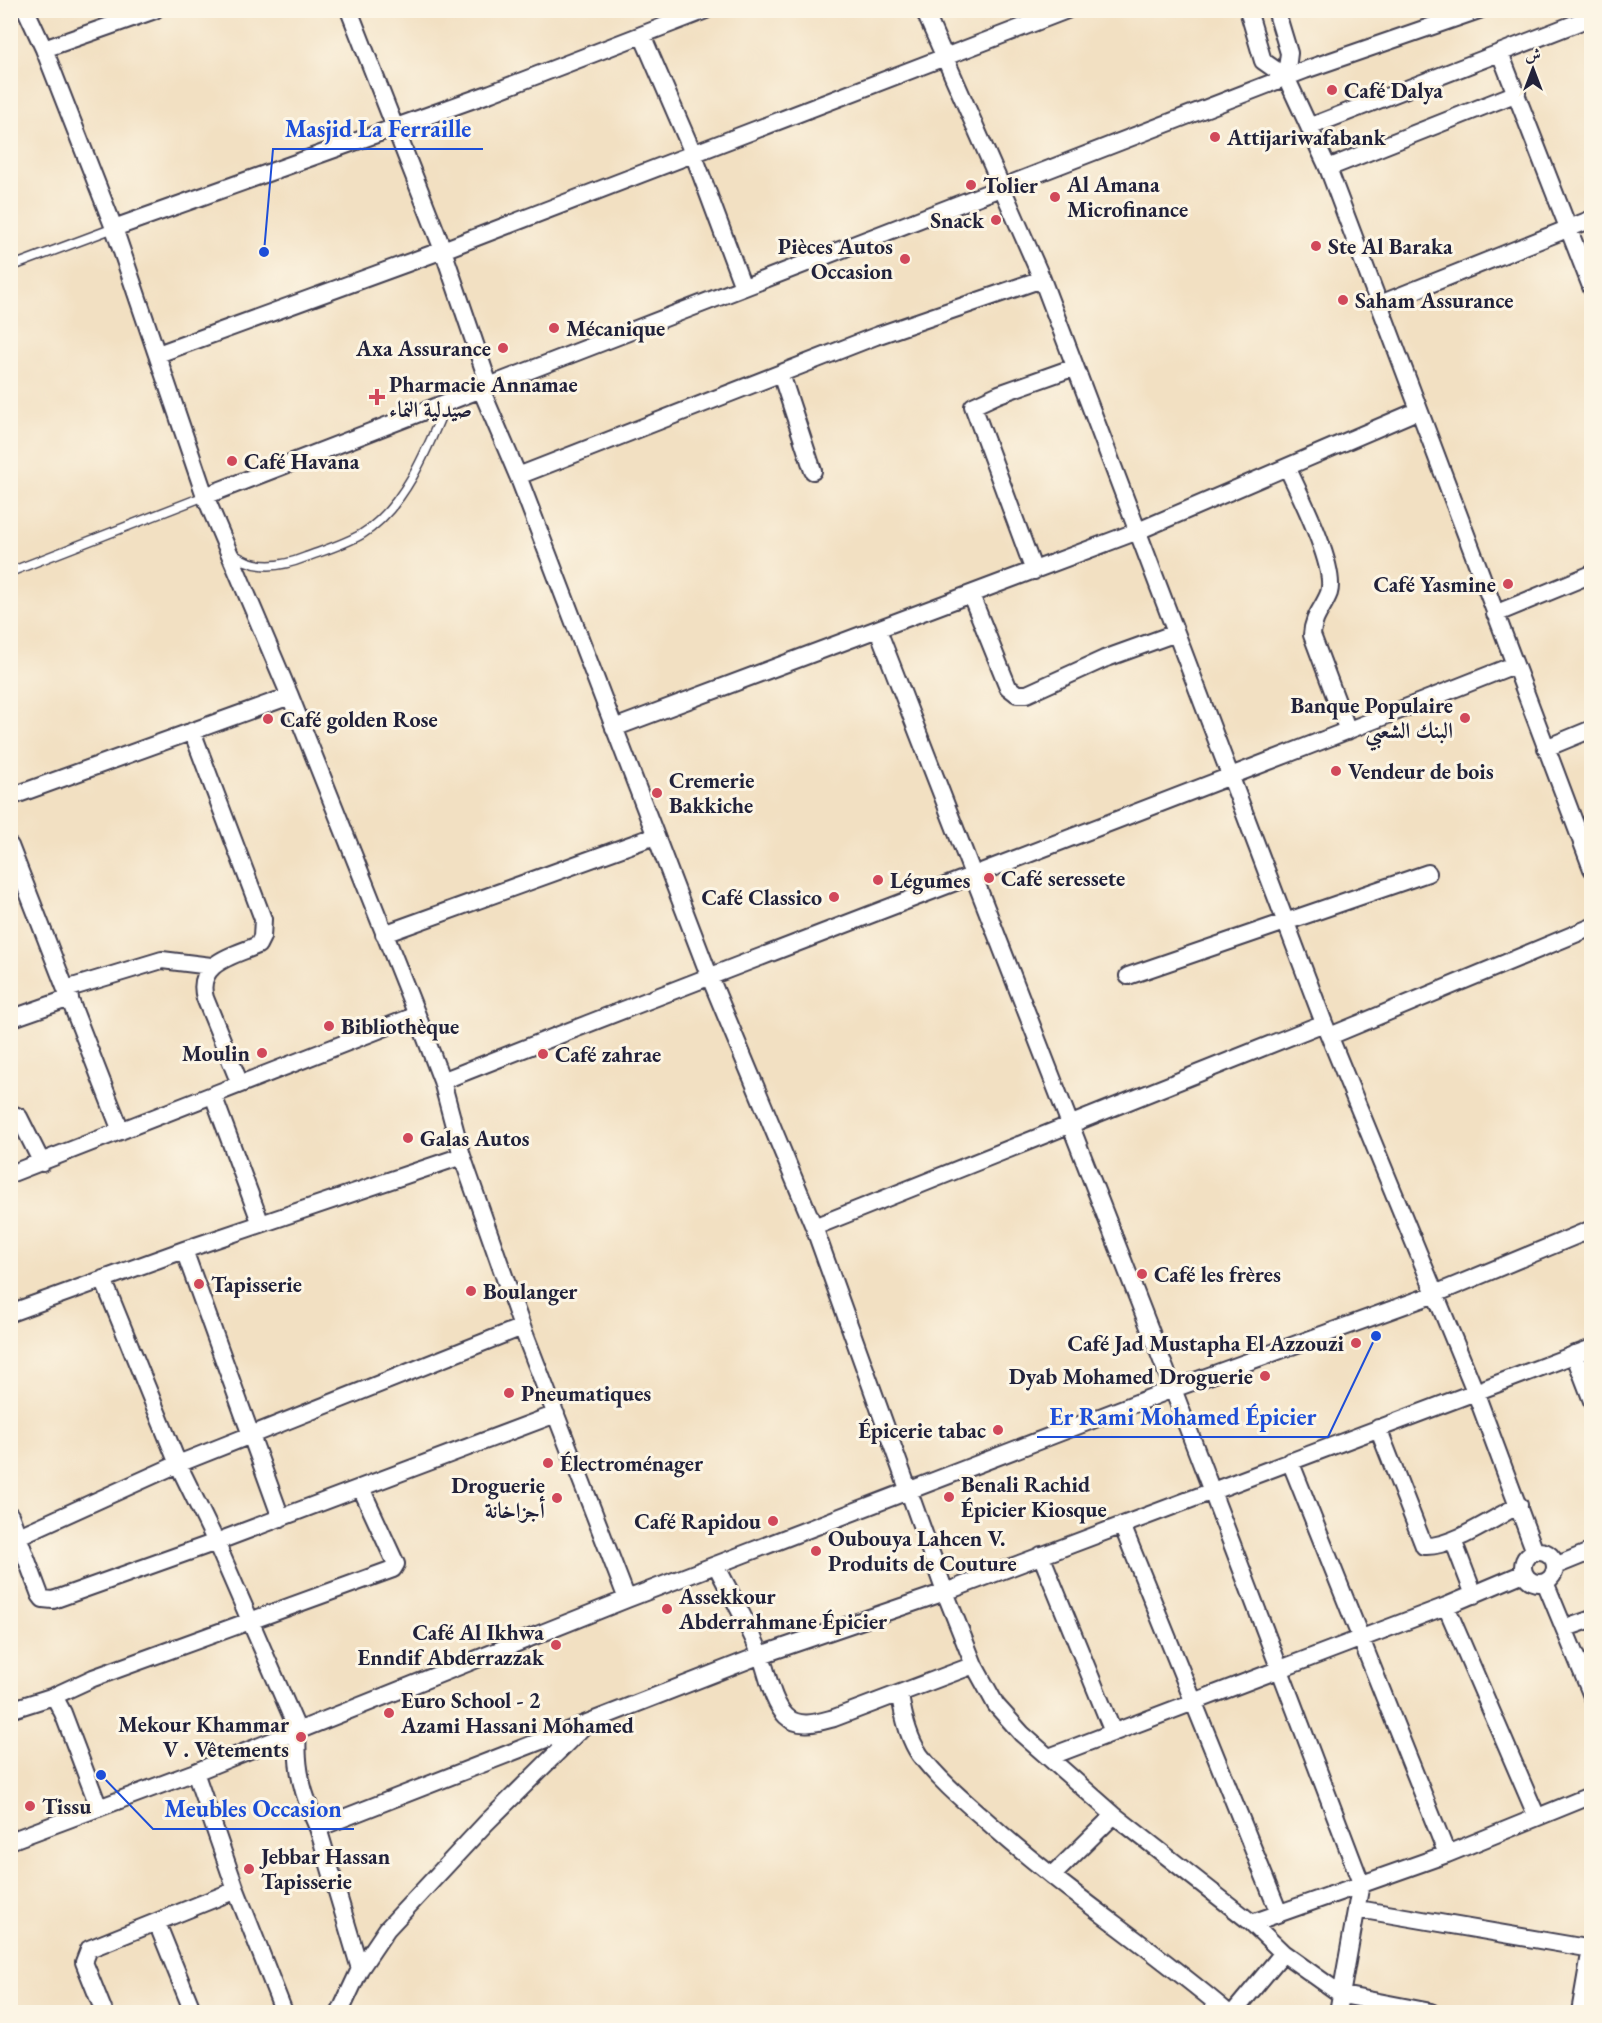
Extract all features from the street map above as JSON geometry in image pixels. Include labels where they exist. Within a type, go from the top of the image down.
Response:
[{"type":"street","points":[[26,10],[44,49],[114,228],[205,496],[290,696],[442,1081],[462,1156],[522,1327],[627,1599]]},
{"type":"street","points":[[44,49],[154,10]]},
{"type":"street","points":[[349,10],[442,250],[485,387],[518,476],[709,975],[814,1227],[908,1492],[974,1665],[996,1705],[1022,1734],[1114,1815],[1252,1923],[1283,1953],[1342,1995],[1431,2013]]},
{"type":"street","points":[[114,228],[706,10]]},
{"type":"street","points":[[924,10],[1000,188],[1042,279],[1327,1029],[1475,1391],[1535,1552]]},
{"type":"street","points":[[158,354],[442,250],[1067,10]]},
{"type":"street","points":[[1248,10],[1263,61],[1286,77],[1328,168],[1380,304],[1417,411],[1592,869]]},
{"type":"street","points":[[1276,10],[1289,53],[1286,77]]},
{"type":"street","points":[[205,496],[1286,77],[1479,10]]},
{"type":"street","points":[[1309,127],[1592,17]]},
{"type":"street","points":[[642,35],[693,153],[743,287]]},
{"type":"street","points":[[1500,53],[1592,289]]},
{"type":"street","points":[[1328,168],[1517,93]]},
{"type":"street","points":[[1380,304],[1592,219]]},
{"type":"street","points":[[518,476],[876,336],[1042,279]]},
{"type":"street","points":[[1034,571],[974,406],[999,394],[1075,367]]},
{"type":"street","points":[[781,374],[813,471]]},
{"type":"street","points":[[614,728],[1138,531],[1417,411]]},
{"type":"street","points":[[1287,467],[1316,531],[1330,575],[1329,592],[1312,621],[1311,635],[1348,731]]},
{"type":"street","points":[[1495,614],[1592,574]]},
{"type":"street","points":[[971,595],[1008,687],[1017,694],[1027,694],[1104,659],[1176,633]]},
{"type":"street","points":[[878,630],[1173,1389],[1361,1883],[1338,2013]]},
{"type":"street","points":[[442,1081],[709,975],[1231,778],[1514,665]]},
{"type":"street","points":[[10,797],[290,696]]},
{"type":"street","points":[[1546,748],[1592,729]]},
{"type":"street","points":[[192,731],[263,919],[262,937],[258,945],[211,966],[203,977],[202,987],[240,1084]]},
{"type":"street","points":[[384,934],[655,836]]},
{"type":"street","points":[[10,846],[121,1131]]},
{"type":"street","points":[[1128,976],[1428,873]]},
{"type":"street","points":[[814,1227],[1069,1126],[1592,927]]},
{"type":"street","points":[[10,1019],[68,994],[162,960],[211,966]]},
{"type":"street","points":[[10,1174],[417,1015]]},
{"type":"street","points":[[213,1095],[261,1224]]},
{"type":"street","points":[[10,1113],[19,1117],[42,1163]]},
{"type":"street","points":[[10,1313],[184,1250],[462,1156]]},
{"type":"street","points":[[10,1841],[195,1772],[627,1599],[1173,1389],[1435,1294],[1592,1229]]},
{"type":"street","points":[[184,1250],[281,1518]]},
{"type":"street","points":[[103,1279],[178,1464],[216,1542],[298,1731],[296,1752],[300,1784],[318,1828],[360,1969]]},
{"type":"street","points":[[14,1538],[178,1464],[522,1327]]},
{"type":"street","points":[[318,1828],[761,1655],[945,1592],[1592,1348]]},
{"type":"street","points":[[1574,1354],[1592,1401]]},
{"type":"street","points":[[10,1515],[14,1538],[40,1595],[43,1599],[53,1600],[281,1518],[556,1414]]},
{"type":"street","points":[[1378,1428],[1424,1546],[1453,1540],[1519,1505]]},
{"type":"street","points":[[1290,1461],[1447,1854]]},
{"type":"street","points":[[10,1710],[54,1696],[93,1678],[251,1623],[395,1567],[361,1488]]},
{"type":"street","points":[[1122,1525],[1192,1703],[1279,1913]]},
{"type":"street","points":[[1453,1540],[1474,1595]]},
{"type":"street","points":[[1555,1566],[1592,1551]]},
{"type":"street","points":[[1535,1552],[1548,1554],[1555,1566],[1553,1576],[1545,1582],[1529,1580],[1524,1573],[1525,1560],[1535,1552]]},
{"type":"street","points":[[1041,1556],[1113,1732]]},
{"type":"street","points":[[716,1565],[761,1655],[775,1696],[786,1716],[797,1722],[810,1724],[834,1718],[900,1695],[974,1665]]},
{"type":"street","points":[[1049,1757],[1446,1606],[1524,1573]]},
{"type":"street","points":[[1545,1582],[1566,1628],[1592,1696]]},
{"type":"street","points":[[1446,1606],[1537,1817]]},
{"type":"street","points":[[1566,1628],[1592,1619]]},
{"type":"street","points":[[900,1695],[903,1718],[919,1753],[946,1785],[1052,1876],[1175,1968],[1227,2013]]},
{"type":"street","points":[[54,1696],[63,1713],[99,1808]]},
{"type":"street","points":[[340,2013],[360,1969],[387,1929],[427,1884],[590,1720]]},
{"type":"street","points":[[195,1772],[236,1890],[284,2013]]},
{"type":"street","points":[[1252,1923],[1447,1854],[1592,1795]]},
{"type":"street","points":[[1052,1876],[1114,1815]]},
{"type":"street","points":[[105,2013],[84,1962],[85,1954],[95,1945],[157,1923],[236,1890]]},
{"type":"street","points":[[1358,1909],[1591,1947],[1580,2013]]},
{"type":"street","points":[[157,1923],[193,2013]]},
{"type":"street","points":[[1234,2013],[1283,1953]]},
{"type":"lane","points":[[10,267],[114,228]]},
{"type":"lane","points":[[227,549],[250,564],[276,566],[293,563],[364,533],[390,508],[420,465],[447,402]]},
{"type":"lane","points":[[10,572],[205,496]]},
{"type":"place","name":"Café Dalya","points":[[1332,90]]},
{"type":"place","name":"Attijariwafabank","points":[[1215,137]]},
{"type":"place","name":"Tolier","points":[[971,185]]},
{"type":"place","name":"Al Amana Microfinance","points":[[1055,197]]},
{"type":"place","name":"Snack","points":[[996,220]]},
{"type":"place","name":"Ste Al Baraka","points":[[1316,246]]},
{"type":"place","name":"Masjid La Ferraille","points":[[264,252]]},
{"type":"place","name":"Pièces Autos Occasion","points":[[905,259]]},
{"type":"place","name":"Saham Assurance","points":[[1343,300]]},
{"type":"place","name":"Mécanique","points":[[554,328]]},
{"type":"place","name":"Axa Assurance","points":[[503,348]]},
{"type":"place","name":"Pharmacie Annamae صيدلية النماء","points":[[377,397]]},
{"type":"place","name":"Café Havana","points":[[232,461]]},
{"type":"place","name":"Café Yasmine","points":[[1508,584]]},
{"type":"place","name":"Banque Populaire البنك الشعبي","points":[[1465,718]]},
{"type":"place","name":"Café golden Rose","points":[[268,719]]},
{"type":"place","name":"Vendeur de bois","points":[[1336,771]]},
{"type":"place","name":"Cremerie Bakkiche","points":[[657,793]]},
{"type":"place","name":"Café seressete","points":[[989,878]]},
{"type":"place","name":"Légumes","points":[[878,880]]},
{"type":"place","name":"Café Classico","points":[[834,897]]},
{"type":"place","name":"Bibliothèque","points":[[329,1026]]},
{"type":"place","name":"Moulin","points":[[262,1053]]},
{"type":"place","name":"Café zahrae","points":[[543,1054]]},
{"type":"place","name":"Galas Autos","points":[[408,1138]]},
{"type":"place","name":"Café les frères","points":[[1142,1274]]},
{"type":"place","name":"Tapisserie","points":[[199,1284]]},
{"type":"place","name":"Boulanger","points":[[471,1291]]},
{"type":"place","name":"Er Rami Mohamed Épicier","points":[[1376,1336]]},
{"type":"place","name":"Café Jad Mustapha El Azzouzi","points":[[1356,1343]]},
{"type":"place","name":"Dyab Mohamed Droguerie","points":[[1265,1376]]},
{"type":"place","name":"Pneumatiques","points":[[509,1393]]},
{"type":"place","name":"Épicerie tabac","points":[[998,1430]]},
{"type":"place","name":"Électroménager","points":[[548,1463]]},
{"type":"place","name":"Benali Rachid Épicier Kiosque","points":[[949,1497]]},
{"type":"place","name":"Droguerie أجزاخانة","points":[[557,1498]]},
{"type":"place","name":"Café Rapidou","points":[[773,1521]]},
{"type":"place","name":"Oubouya Lahcen V. Produits de Couture","points":[[816,1551]]},
{"type":"place","name":"Assekkour Abderrahmane Épicier","points":[[667,1609]]},
{"type":"place","name":"Café Al Ikhwa Enndif Abderrazzak","points":[[556,1645]]},
{"type":"place","name":"Euro School - 2 Azami Hassani Mohamed","points":[[389,1713]]},
{"type":"place","name":"Mekour Khammar V . Vêtements","points":[[301,1737]]},
{"type":"place","name":"Meubles Occasion","points":[[101,1775]]},
{"type":"place","name":"Tissu","points":[[30,1806]]},
{"type":"place","name":"Jebbar Hassan Tapisserie","points":[[249,1869]]}]
